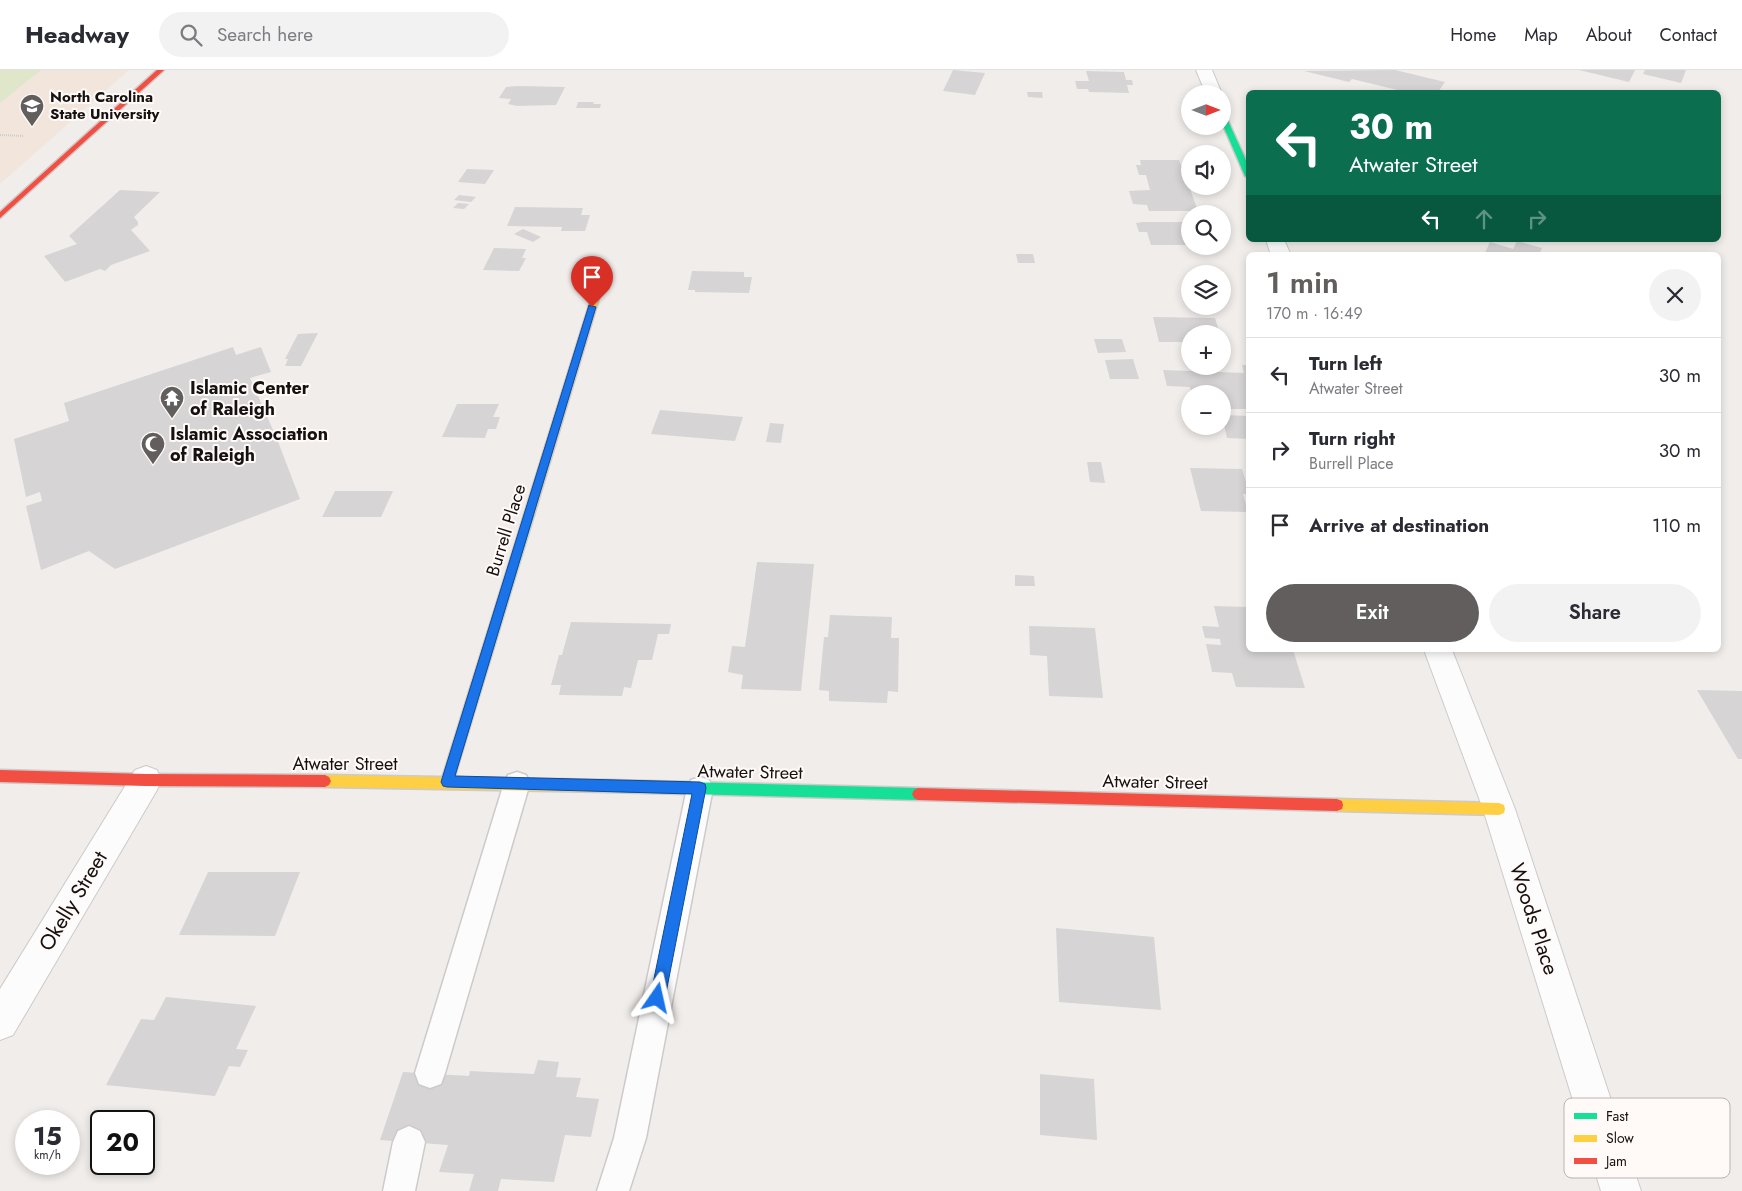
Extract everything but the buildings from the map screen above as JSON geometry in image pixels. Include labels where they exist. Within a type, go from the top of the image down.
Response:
[{"type":"street","points":[[0,216],[160,70]]},
{"type":"street","points":[[1204,70],[1210,85]]},
{"type":"street","points":[[1231,135],[1246,169]]},
{"type":"street","name":"Burrell Place","points":[[447,782],[598,288]]},
{"type":"street","name":"Woods Place","points":[[1439,652],[1499,809],[1591,1098]]},
{"type":"street","name":"Atwater Street","points":[[0,776],[146,780],[517,783],[1499,809]]},
{"type":"street","name":"Okelly Street","points":[[0,1022],[146,780]]},
{"type":"street","name":"Woods Place","points":[[1617,1178],[1621,1191]]},
{"type":"lane","points":[[430,1073],[517,783]]},
{"type":"lane","points":[[613,1191],[630,1138],[700,788]]},
{"type":"lane","points":[[399,1191],[409,1142]]},
{"type":"path","points":[[0,135],[24,136]]},
{"type":"shaded area","name":"North Carolina State University","points":[[0,70],[129,70],[0,184]]},
{"type":"green space","points":[[0,70],[41,70],[0,103]]},
{"type":"traffic: fast","points":[[1231,135],[1246,169]]},
{"type":"traffic: fast","points":[[447,782],[529,515]]},
{"type":"traffic: fast","points":[[608,786],[918,794]]},
{"type":"traffic: slow","points":[[529,515],[598,288]]},
{"type":"traffic: slow","points":[[325,781],[608,786]]},
{"type":"traffic: slow","points":[[1337,805],[1499,809]]},
{"type":"traffic: jam","points":[[0,216],[161,70]]},
{"type":"traffic: jam","points":[[0,776],[146,780],[325,781]]},
{"type":"traffic: jam","points":[[918,794],[1337,805]]},
{"type":"place","name":"North Carolina State University","points":[[32,127]]},
{"type":"place","name":"Islamic Center of Raleigh","points":[[172,419]]},
{"type":"place","name":"Islamic Association of Raleigh","points":[[153,465]]},
{"type":"route","points":[[592,307],[447,782],[700,788],[657,998]]}]
